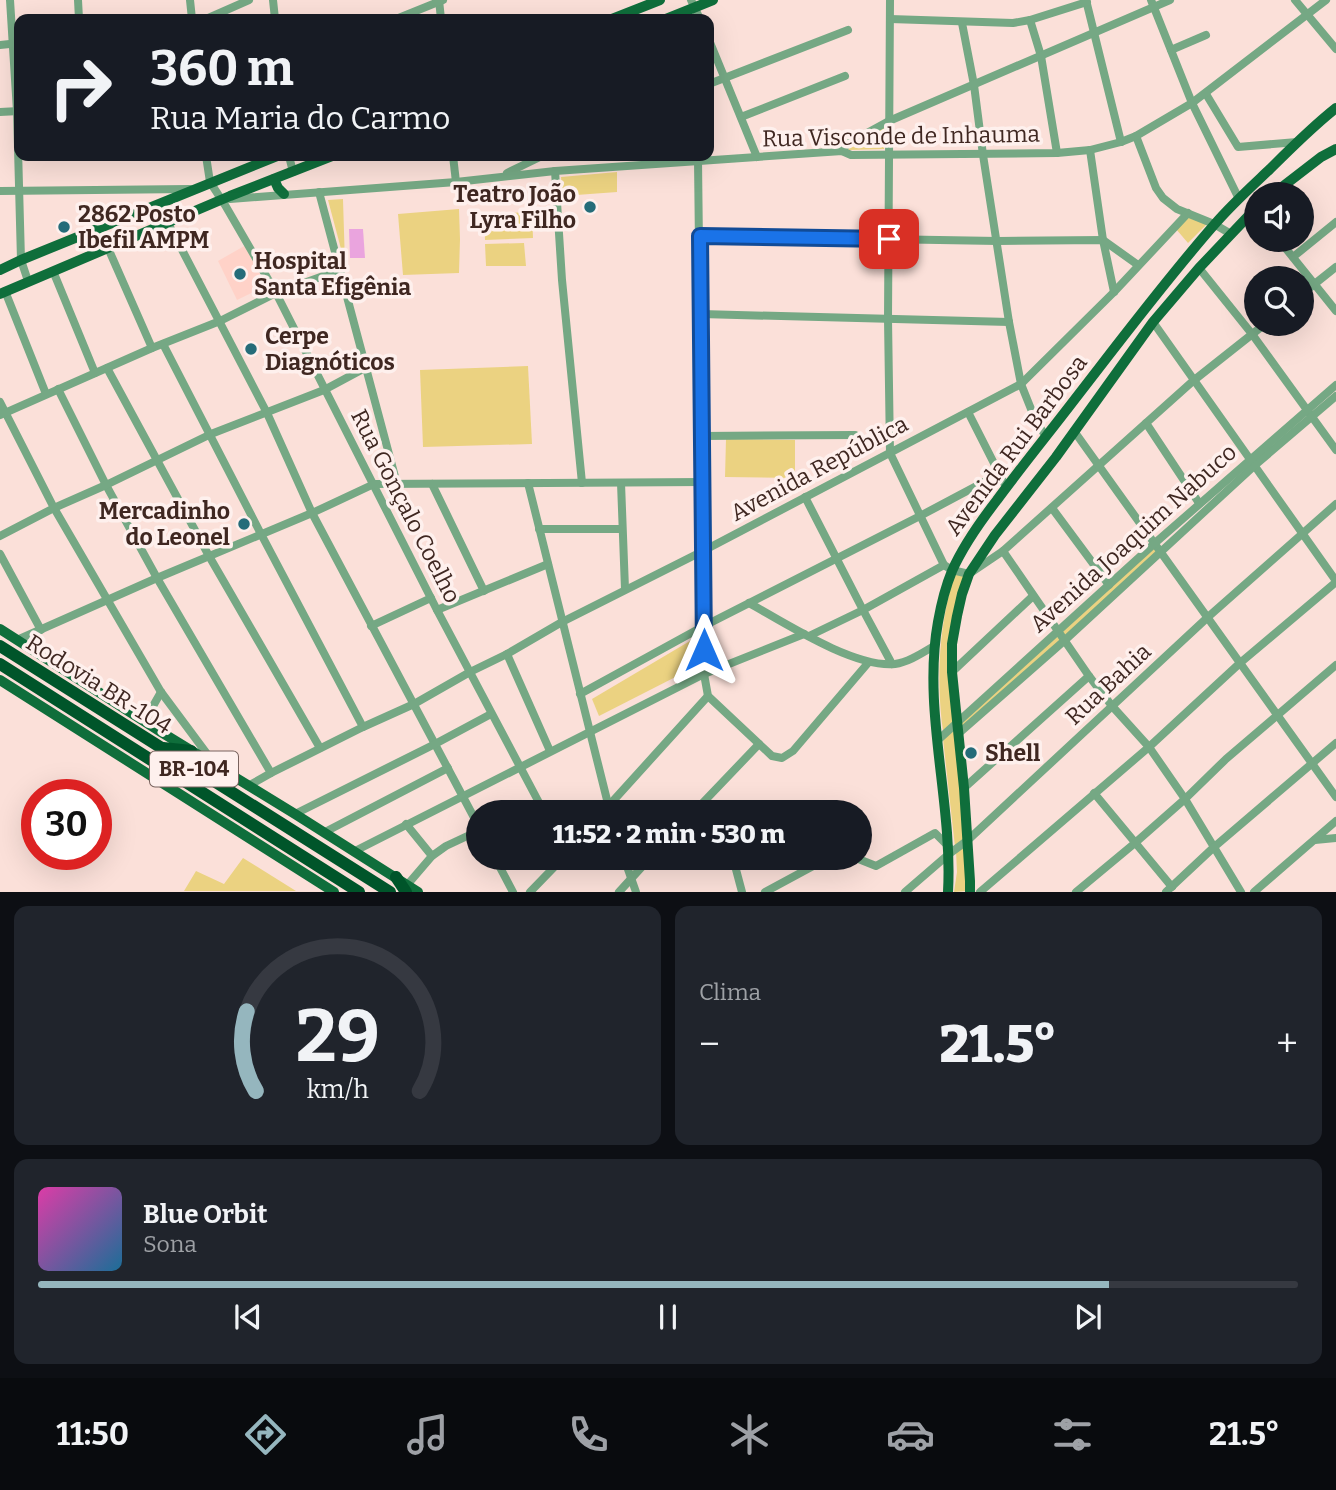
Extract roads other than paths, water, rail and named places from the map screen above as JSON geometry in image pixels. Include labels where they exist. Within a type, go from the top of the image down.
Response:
[{"type":"highway","name":"Rodovia BR-104","points":[[0,646],[390,891]]},
{"type":"highway","name":"Rodovia BR-104","points":[[0,664],[359,891]]},
{"type":"highway","points":[[160,748],[191,751]]},
{"type":"highway","points":[[396,877],[407,888]]},
{"type":"main road","points":[[625,14],[660,0]]},
{"type":"main road","points":[[675,14],[693,4],[713,0]]},
{"type":"main road","name":"Avenida Rui Barbosa","points":[[948,891],[949,850],[934,701],[934,646],[948,568],[1006,487],[1214,224],[1297,142],[1336,108]]},
{"type":"main road","points":[[1289,182],[1336,149]]},
{"type":"main road","points":[[0,270],[264,161]]},
{"type":"main road","points":[[2,293],[320,161]]},
{"type":"main road","points":[[274,179],[284,194]]},
{"type":"main road","name":"Avenida Rui Barbosa","points":[[970,891],[964,788],[952,672],[957,616],[970,574],[995,535],[1153,323],[1199,268],[1244,221]]},
{"type":"main road","points":[[0,629],[144,722],[396,877]]},
{"type":"main road","points":[[0,680],[334,891]]},
{"type":"main road","points":[[407,888],[418,891]]},
{"type":"street","points":[[10,0],[14,29]]},
{"type":"street","points":[[217,14],[249,0]]},
{"type":"street","points":[[890,0],[890,453],[948,568]]},
{"type":"street","points":[[842,151],[847,144],[889,121],[1094,33],[1152,4],[1170,0]]},
{"type":"street","points":[[1295,0],[1336,50]]},
{"type":"street","name":"Rua Visconde de Inhauma","points":[[714,159],[842,151],[851,155],[1058,153],[1090,150],[1121,142],[1136,136],[1206,94],[1326,0]]},
{"type":"street","points":[[408,14],[441,1]]},
{"type":"street","points":[[890,19],[999,24],[1030,20],[1087,1],[1121,142]]},
{"type":"street","points":[[1152,4],[1192,103],[1239,199]]},
{"type":"street","points":[[1030,20],[1041,56],[1058,153]]},
{"type":"street","points":[[962,23],[1021,384],[1045,437]]},
{"type":"street","points":[[714,82],[848,30]]},
{"type":"street","points":[[1171,50],[1206,35]]},
{"type":"street","points":[[714,52],[757,157]]},
{"type":"street","points":[[741,117],[845,76]]},
{"type":"street","points":[[1206,94],[1238,147],[1297,142]]},
{"type":"street","points":[[1136,136],[1157,188],[1171,204],[1231,234]]},
{"type":"street","points":[[1090,150],[1103,240],[1114,292]]},
{"type":"street","points":[[19,161],[21,260],[28,281]]},
{"type":"street","points":[[207,161],[210,182]]},
{"type":"street","points":[[290,161],[293,172]]},
{"type":"street","points":[[454,161],[456,182]]},
{"type":"street","points":[[501,176],[532,161]]},
{"type":"street","name":"Rua Visconde de Inhauma","points":[[221,200],[685,161]]},
{"type":"street","points":[[698,161],[704,674],[708,696],[772,755],[782,758],[793,751],[868,663]]},
{"type":"street","points":[[555,171],[562,280],[582,483]]},
{"type":"street","name":"Rua Gonçalo Coelho","points":[[210,182],[276,293],[538,800]]},
{"type":"street","points":[[0,191],[196,189]]},
{"type":"street","points":[[319,192],[397,484]]},
{"type":"street","name":"Avenida República","points":[[248,786],[320,748],[414,704],[562,622],[1021,384],[1114,292],[1188,213]]},
{"type":"street","points":[[1293,257],[1336,222]]},
{"type":"street","points":[[168,223],[267,413],[312,513],[466,802]]},
{"type":"street","points":[[700,236],[1103,240],[1138,265]]},
{"type":"street","points":[[108,248],[152,348]]},
{"type":"street","points":[[1289,252],[1300,266]]},
{"type":"street","points":[[1336,267],[1314,285],[1336,311]]},
{"type":"street","points":[[1199,268],[1244,324]]},
{"type":"street","points":[[3,414],[220,321],[276,293],[340,270]]},
{"type":"street","points":[[53,271],[95,373]]},
{"type":"street","points":[[2,293],[46,394]]},
{"type":"street","points":[[701,314],[1009,322]]},
{"type":"street","points":[[981,891],[1336,582],[1153,323]]},
{"type":"street","points":[[355,851],[704,674],[807,635],[948,568],[970,574],[1003,551],[1193,381],[1249,336]]},
{"type":"street","points":[[1253,336],[1336,450]]},
{"type":"street","points":[[163,344],[363,727]]},
{"type":"street","points":[[107,368],[209,556],[320,748]]},
{"type":"street","points":[[0,536],[211,434],[324,390],[365,368]]},
{"type":"street","name":"Avenida Joaquim Nabuco","points":[[957,728],[1154,543],[1309,413],[1336,385]]},
{"type":"street","points":[[58,389],[157,578],[271,773]]},
{"type":"street","name":"Avenida Joaquim Nabuco","points":[[1309,413],[1336,396]]},
{"type":"street","points":[[0,402],[3,414],[54,508],[160,692],[217,767]]},
{"type":"street","points":[[968,412],[1006,487]]},
{"type":"street","points":[[1146,423],[1199,503]]},
{"type":"street","points":[[1074,431],[1336,797]]},
{"type":"street","points":[[702,436],[855,435]]},
{"type":"street","name":"Avenida Joaquim Nabuco","points":[[957,728],[1064,640],[1161,552],[1251,463]]},
{"type":"street","points":[[580,694],[704,626],[999,474]]},
{"type":"street","points":[[17,640],[373,484],[703,482]]},
{"type":"street","points":[[528,483],[605,800]]},
{"type":"street","points":[[621,483],[625,589]]},
{"type":"street","points":[[432,484],[484,591]]},
{"type":"street","points":[[806,497],[892,664]]},
{"type":"street","name":"Rua Bahia","points":[[905,891],[949,850],[968,840],[1208,617],[1336,503]]},
{"type":"street","points":[[1052,508],[1109,585]]},
{"type":"street","points":[[539,528],[622,529]]},
{"type":"street","points":[[1003,551],[1089,676],[1149,747],[1185,799],[1241,891]]},
{"type":"street","points":[[0,554],[41,630]]},
{"type":"street","points":[[438,610],[548,564]]},
{"type":"street","points":[[952,672],[1033,596]]},
{"type":"street","points":[[371,626],[431,597]]},
{"type":"street","points":[[749,603],[807,635],[868,663],[892,664],[911,659],[934,646]]},
{"type":"street","points":[[507,654],[550,751]]},
{"type":"street","points":[[1076,891],[1135,843],[1226,759],[1336,665]]},
{"type":"street","points":[[964,788],[1089,676]]},
{"type":"street","points":[[144,722],[160,692]]},
{"type":"street","points":[[616,800],[708,696]]},
{"type":"street","points":[[295,814],[491,714]]},
{"type":"street","points":[[938,740],[957,728]]},
{"type":"street","points":[[1094,793],[1169,889],[1336,743]]},
{"type":"street","points":[[705,800],[759,744]]},
{"type":"street","points":[[325,832],[448,768]]},
{"type":"street","points":[[1254,891],[1336,821]]},
{"type":"street","points":[[406,824],[432,856]]},
{"type":"street","points":[[872,864],[876,866],[935,833],[949,850]]},
{"type":"street","points":[[407,888],[432,856],[466,837]]},
{"type":"street","points":[[1315,839],[1336,838]]},
{"type":"street","points":[[502,870],[513,891]]},
{"type":"street","points":[[530,891],[551,870]]},
{"type":"street","points":[[628,870],[636,891]]},
{"type":"street","points":[[619,891],[638,870]]},
{"type":"street","points":[[736,870],[742,891]]},
{"type":"street","points":[[765,891],[805,870]]},
{"type":"place","name":"Teatro João Lyra Filho","points":[[590,207]]},
{"type":"place","name":"2862 Posto Ibefil AMPM","points":[[64,227]]},
{"type":"place","name":"Hospital Santa Efigênia","points":[[240,274]]},
{"type":"place","name":"Cerpe Diagnóticos","points":[[251,349]]},
{"type":"place","name":"Mercadinho do Leonel","points":[[244,524]]},
{"type":"place","name":"Shell","points":[[971,753]]}]
